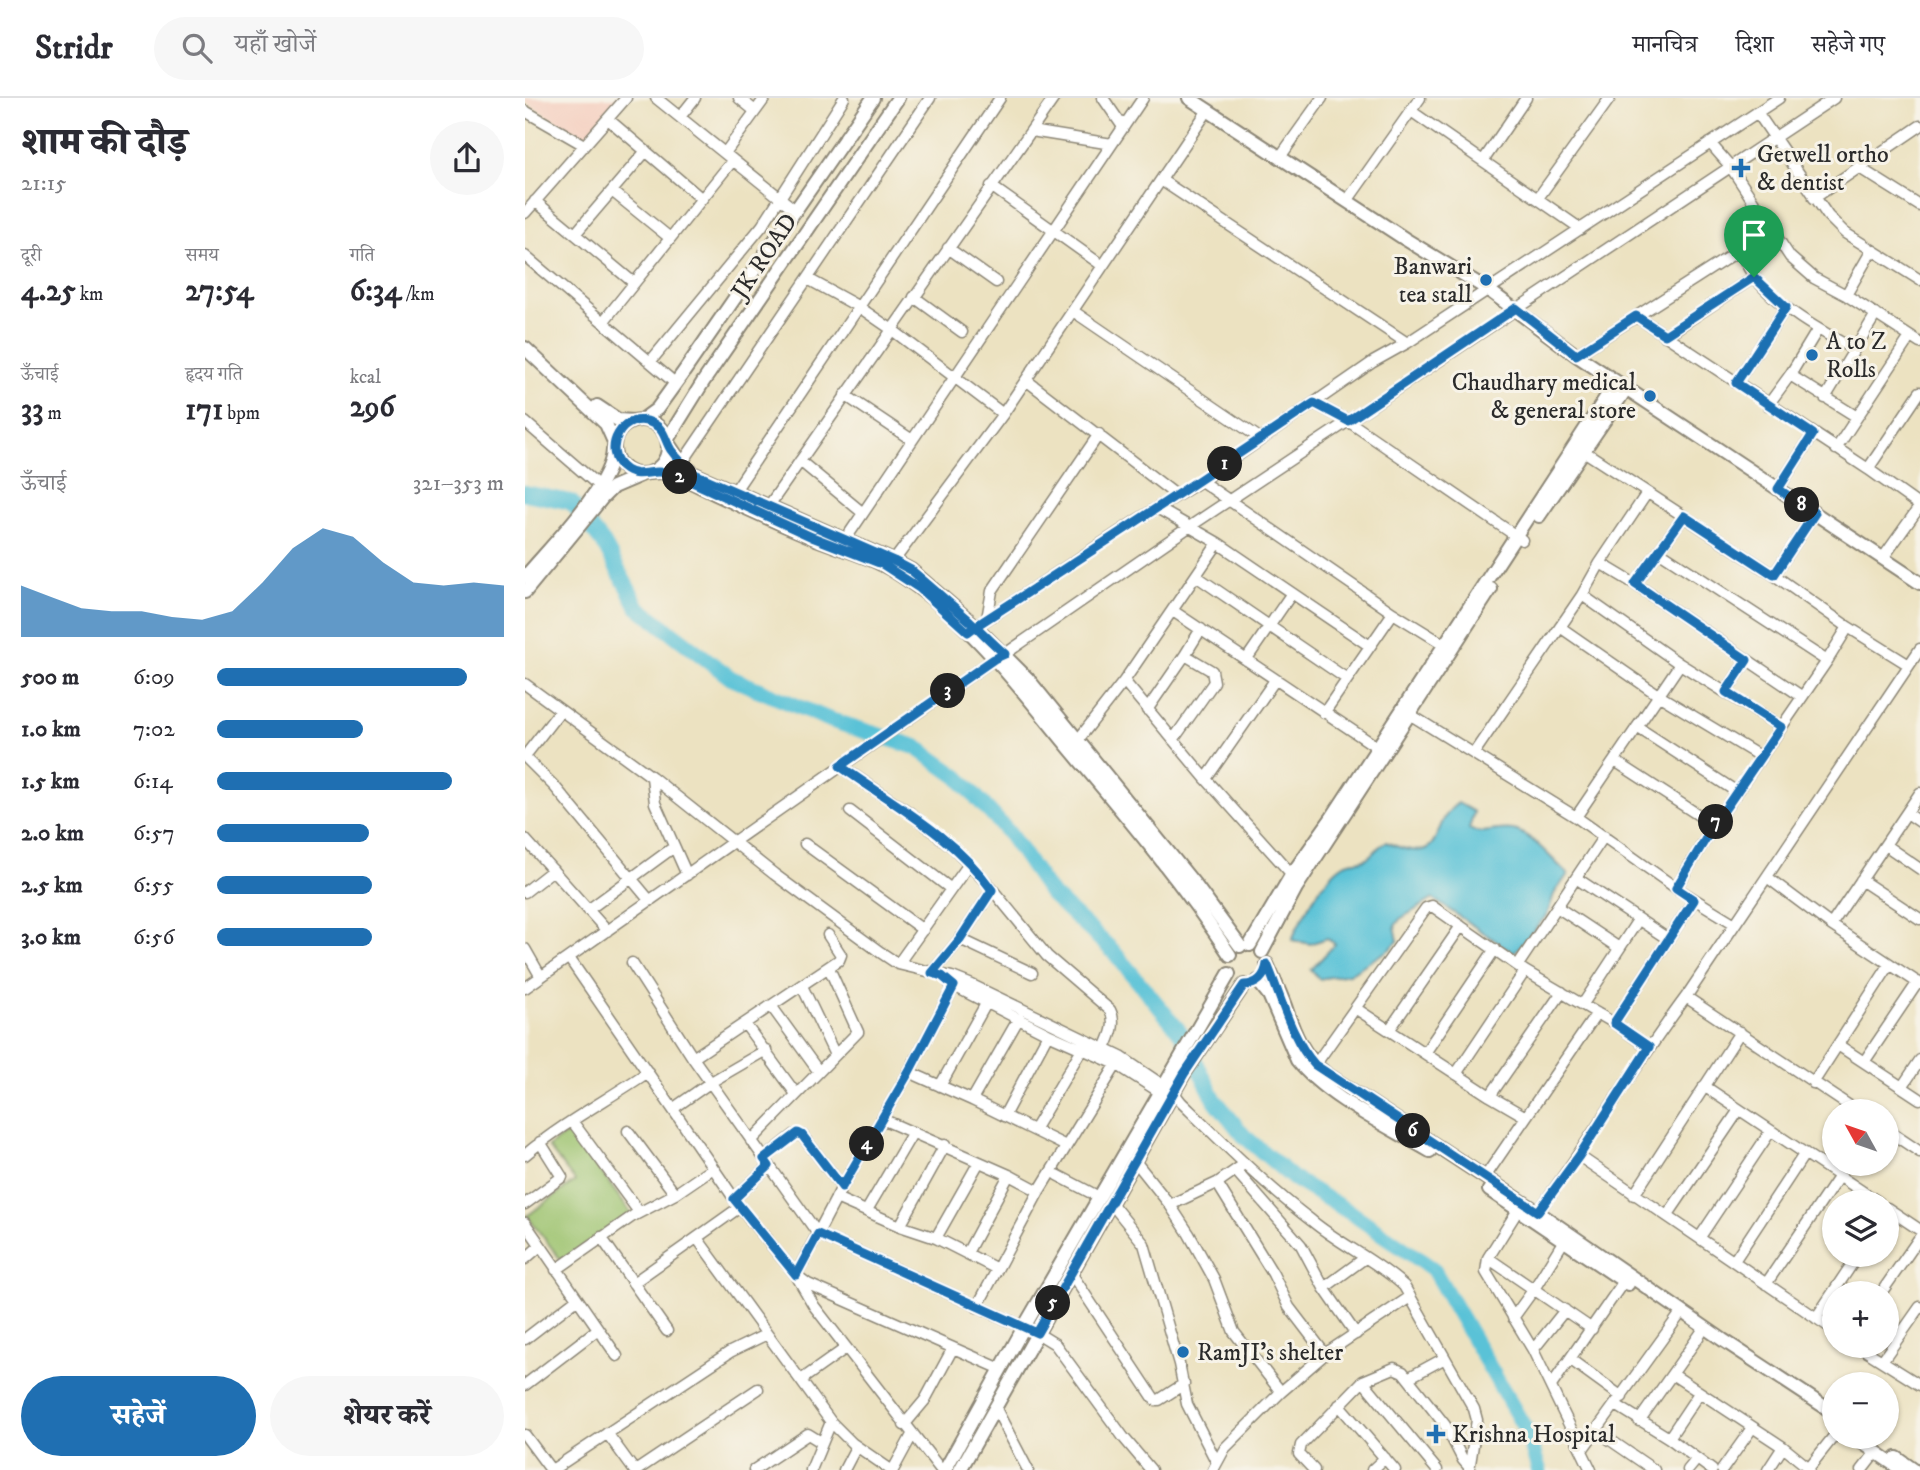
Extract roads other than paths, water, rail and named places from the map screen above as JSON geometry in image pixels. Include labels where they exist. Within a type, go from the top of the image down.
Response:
[{"type":"street","points":[[525,213],[626,98]]},
{"type":"street","points":[[656,98],[795,210]]},
{"type":"street","points":[[680,117],[695,98]]},
{"type":"street","points":[[739,98],[755,111]]},
{"type":"street","points":[[603,322],[702,199],[765,98]]},
{"type":"street","points":[[650,362],[762,226],[844,98]]},
{"type":"street","name":"JK ROAD","points":[[639,420],[657,409],[873,98]]},
{"type":"street","name":"JK ROAD","points":[[667,442],[703,382],[898,98]]},
{"type":"street","points":[[674,475],[930,98]]},
{"type":"street","points":[[734,492],[1000,98]]},
{"type":"street","points":[[768,507],[1054,98]]},
{"type":"street","points":[[1103,98],[1123,127]]},
{"type":"street","points":[[845,540],[1143,98]]},
{"type":"street","points":[[1189,98],[1516,308],[1576,355],[1920,583]]},
{"type":"street","points":[[1280,157],[1322,98]]},
{"type":"street","points":[[1347,201],[1420,98]]},
{"type":"street","points":[[1483,161],[1525,98]]},
{"type":"street","points":[[1538,198],[1610,98]]},
{"type":"street","points":[[977,626],[1201,481],[1373,362],[1779,98]]},
{"type":"street","points":[[525,988],[840,766],[1189,527],[1834,98]]},
{"type":"street","points":[[891,564],[1003,414],[1208,110]]},
{"type":"street","points":[[525,111],[584,145]]},
{"type":"street","points":[[1411,111],[1581,229]]},
{"type":"street","points":[[1757,112],[1828,216],[1845,233],[1920,281]]},
{"type":"street","points":[[607,119],[702,199]]},
{"type":"street","points":[[1814,198],[1920,126]]},
{"type":"street","points":[[1031,131],[1112,144]]},
{"type":"street","points":[[1710,143],[1730,166],[1790,257],[1814,278],[1846,295],[1915,340],[1836,449]]},
{"type":"street","points":[[575,234],[646,151]]},
{"type":"street","points":[[1859,167],[1920,206]]},
{"type":"street","points":[[1161,180],[1407,342]]},
{"type":"street","points":[[991,186],[1104,266]]},
{"type":"street","points":[[612,191],[670,238]]},
{"type":"street","points":[[535,201],[634,283]]},
{"type":"street","points":[[1576,355],[1771,230]]},
{"type":"street","points":[[948,248],[996,282]]},
{"type":"street","points":[[1739,250],[1754,277],[1786,307],[1853,349]]},
{"type":"street","points":[[1846,295],[1872,250]]},
{"type":"street","points":[[525,256],[675,383]]},
{"type":"street","points":[[1665,335],[1754,277]]},
{"type":"street","points":[[808,279],[859,307],[891,329],[1003,414]]},
{"type":"street","points":[[914,297],[962,332]]},
{"type":"street","points":[[1736,383],[1786,307]]},
{"type":"street","points":[[1073,311],[1261,439]]},
{"type":"street","points":[[1825,398],[1876,314]]},
{"type":"street","points":[[1636,316],[1920,506],[1883,558]]},
{"type":"street","points":[[1768,405],[1818,329]]},
{"type":"street","points":[[525,348],[606,424],[618,463],[625,470],[674,475],[891,564]]},
{"type":"street","points":[[1790,375],[1857,417]]},
{"type":"street","points":[[1026,380],[1176,495]]},
{"type":"street","points":[[562,382],[618,420],[639,420],[655,424],[682,464],[695,474],[845,540],[891,564],[919,588],[977,626],[1199,907],[1240,949],[1264,958],[1294,1034],[1315,1065],[1538,1212],[1822,1405]]},
{"type":"street","points":[[1179,1071],[1244,985],[1263,977],[1264,958],[1296,878],[1331,819],[1377,747],[1406,712],[1445,645],[1621,385]]},
{"type":"street","points":[[1868,469],[1920,392]]},
{"type":"street","points":[[845,395],[912,440]]},
{"type":"street","points":[[1314,403],[1348,421],[1519,538]]},
{"type":"street","points":[[586,511],[611,464],[614,444],[622,428],[639,420]]},
{"type":"street","points":[[525,422],[599,486]]},
{"type":"street","points":[[977,626],[992,591],[1099,434]]},
{"type":"street","points":[[1778,489],[1813,434]]},
{"type":"street","points":[[526,586],[586,511],[613,487],[661,465],[665,458],[667,442]]},
{"type":"street","points":[[1580,448],[1909,665]]},
{"type":"street","points":[[800,461],[863,513]]},
{"type":"street","points":[[1201,481],[1445,645]]},
{"type":"street","points":[[1475,753],[1647,493]]},
{"type":"street","points":[[1157,508],[1218,543],[1370,646]]},
{"type":"street","points":[[1774,575],[1815,513]]},
{"type":"street","points":[[1635,584],[1684,516]]},
{"type":"street","points":[[1244,985],[1229,974],[1227,964],[1296,878],[1519,538]]},
{"type":"street","points":[[1078,740],[1124,681],[1218,543]]},
{"type":"street","points":[[1660,552],[1827,661]]},
{"type":"street","points":[[1600,563],[1801,696]]},
{"type":"street","points":[[1196,576],[1347,680]]},
{"type":"street","points":[[1246,660],[1292,593]]},
{"type":"street","points":[[1582,595],[1680,664],[1781,727]]},
{"type":"street","points":[[1173,611],[1377,747]]},
{"type":"street","points":[[1324,713],[1393,612]]},
{"type":"street","points":[[1560,627],[1658,695],[1761,757]]},
{"type":"street","points":[[1676,888],[1714,825],[1848,627]]},
{"type":"street","points":[[1147,710],[1201,629]]},
{"type":"street","points":[[1538,1212],[1579,1156],[1649,1047],[1686,997],[1920,649]]},
{"type":"street","points":[[1173,740],[1214,682],[1212,671],[1185,655]]},
{"type":"street","points":[[1000,657],[1078,740],[1196,886],[1240,949]]},
{"type":"street","points":[[1726,692],[1747,660]]},
{"type":"street","points":[[1576,817],[1680,664]]},
{"type":"street","points":[[1206,779],[1275,680]]},
{"type":"street","points":[[1124,681],[1206,779],[1296,878]]},
{"type":"street","points":[[527,690],[652,777],[784,881],[898,964],[952,977],[972,985],[1119,1061],[1170,1094],[1312,1222],[1389,1272],[1404,1286],[1474,1409],[1478,1420],[1469,1469]]},
{"type":"street","points":[[560,711],[525,757],[555,787],[650,901]]},
{"type":"street","points":[[1406,712],[1576,817],[1676,888],[1734,924]]},
{"type":"street","points":[[1637,727],[1737,792]]},
{"type":"street","points":[[1615,761],[1714,825]]},
{"type":"street","points":[[840,766],[910,813],[954,849],[1047,957],[1110,1010],[1115,1019],[1114,1026],[1103,1053]]},
{"type":"street","points":[[652,777],[655,803],[687,875]]},
{"type":"street","points":[[1831,925],[1920,793]]},
{"type":"street","points":[[850,811],[951,889]]},
{"type":"street","points":[[1907,813],[1920,822]]},
{"type":"street","points":[[1456,1073],[1557,907],[1604,836]]},
{"type":"street","points":[[525,839],[607,931]]},
{"type":"street","points":[[805,844],[923,930]]},
{"type":"street","points":[[1885,845],[1920,869]]},
{"type":"street","points":[[588,910],[674,847]]},
{"type":"street","points":[[898,964],[969,864]]},
{"type":"street","points":[[525,892],[553,870]]},
{"type":"street","points":[[1767,877],[1831,925],[1919,983],[1864,1062]]},
{"type":"street","points":[[1576,878],[1668,939]]},
{"type":"street","points":[[1861,880],[1920,919]]},
{"type":"street","points":[[937,974],[992,890]]},
{"type":"street","points":[[1614,1023],[1694,900]]},
{"type":"street","points":[[1315,1065],[1426,908],[1436,907],[1521,968],[1649,1047]]},
{"type":"street","points":[[1557,907],[1619,948]]},
{"type":"street","points":[[1583,1004],[1638,920]]},
{"type":"street","points":[[1390,1030],[1461,926]]},
{"type":"street","points":[[693,1058],[841,958],[828,935]]},
{"type":"street","points":[[960,939],[1032,973]]},
{"type":"street","points":[[1425,1053],[1495,948]]},
{"type":"street","points":[[525,949],[541,977]]},
{"type":"street","points":[[569,958],[737,1203],[796,1275],[814,1306],[912,1435],[943,1470],[1097,1203],[1170,1094]]},
{"type":"street","points":[[632,963],[693,1058],[818,1234],[1037,1333],[1055,1345],[1151,1470]]},
{"type":"street","points":[[1813,1083],[1890,964]]},
{"type":"street","points":[[751,1141],[857,1035],[859,1030],[829,968]]},
{"type":"street","points":[[937,974],[954,986],[1048,1034],[1103,1053]]},
{"type":"street","points":[[960,1470],[1135,1161],[1170,1094],[1212,1003],[1229,974]]},
{"type":"street","points":[[1258,981],[1269,995],[1297,1060],[1328,1090],[1439,1157],[1822,1415]]},
{"type":"street","points":[[802,986],[835,1055]]},
{"type":"street","points":[[796,1275],[954,986]]},
{"type":"street","points":[[1490,1096],[1562,992]]},
{"type":"street","points":[[1686,997],[1838,1099]]},
{"type":"street","points":[[940,1086],[987,1002]]},
{"type":"street","points":[[772,1007],[819,1072]]},
{"type":"street","points":[[1355,1008],[1525,1117]]},
{"type":"street","points":[[1485,1177],[1597,1013]]},
{"type":"street","points":[[972,1100],[1019,1018]]},
{"type":"street","points":[[745,1024],[796,1094]]},
{"type":"street","points":[[1634,1195],[1740,1032]]},
{"type":"street","points":[[1004,1116],[1048,1034]]},
{"type":"street","points":[[1838,1045],[1920,1099]]},
{"type":"street","points":[[1034,1130],[1083,1047]]},
{"type":"street","points":[[674,1108],[766,1050]]},
{"type":"street","points":[[1902,1087],[1920,1060]]},
{"type":"street","points":[[977,1307],[1039,1191],[1119,1061]]},
{"type":"street","points":[[525,1155],[540,1142],[648,1072]]},
{"type":"street","points":[[909,1072],[1066,1146]]},
{"type":"street","points":[[1704,1086],[1859,1190]]},
{"type":"street","points":[[1667,1216],[1739,1110]]},
{"type":"street","points":[[882,1119],[945,1145],[1039,1191]]},
{"type":"street","points":[[572,1121],[639,1213]]},
{"type":"street","points":[[628,1131],[675,1194]]},
{"type":"street","points":[[867,1210],[913,1132]]},
{"type":"street","points":[[1700,1237],[1770,1132]]},
{"type":"street","points":[[633,1283],[697,1238],[737,1203],[767,1163],[798,1133],[842,1187]]},
{"type":"street","points":[[1899,1138],[1920,1152]]},
{"type":"street","points":[[525,1204],[562,1177],[540,1142]]},
{"type":"street","points":[[901,1226],[945,1145]]},
{"type":"street","points":[[1734,1261],[1805,1153]]},
{"type":"street","points":[[1579,1156],[1822,1322]]},
{"type":"street","points":[[1135,1161],[1170,1205],[1214,1279],[1234,1332],[1282,1392]]},
{"type":"street","points":[[936,1238],[979,1162]]},
{"type":"street","points":[[1170,1205],[1217,1183],[1245,1163]]},
{"type":"street","points":[[556,1270],[601,1237],[675,1194],[713,1168]]},
{"type":"street","points":[[1236,1171],[1301,1245],[1324,1288],[1356,1334]]},
{"type":"street","points":[[967,1253],[1009,1175]]},
{"type":"street","points":[[1057,1175],[1099,1197],[1097,1203]]},
{"type":"street","points":[[1766,1284],[1839,1177]]},
{"type":"street","points":[[1217,1183],[1273,1274],[1295,1316],[1325,1354]]},
{"type":"street","points":[[836,1198],[936,1238],[997,1269]]},
{"type":"street","points":[[1111,1203],[1144,1244],[1184,1384],[1187,1404],[1215,1465]]},
{"type":"street","points":[[1518,1210],[1488,1258],[1486,1272],[1533,1350],[1591,1470]]},
{"type":"street","points":[[1899,1217],[1920,1230]]},
{"type":"street","points":[[525,1223],[617,1356]]},
{"type":"street","points":[[601,1237],[667,1331]]},
{"type":"street","points":[[1889,1281],[1920,1237]]},
{"type":"street","points":[[697,1238],[831,1422],[856,1447],[892,1470],[912,1435]]},
{"type":"street","points":[[1513,1318],[1563,1242]]},
{"type":"street","points":[[525,1259],[540,1246]]},
{"type":"street","points":[[1324,1288],[1365,1258]]},
{"type":"street","points":[[1488,1258],[1592,1329]]},
{"type":"street","points":[[1816,1318],[1850,1267]]},
{"type":"street","points":[[1071,1273],[1155,1400],[1184,1384]]},
{"type":"street","points":[[796,1275],[807,1284],[1001,1369]]},
{"type":"street","points":[[1551,1385],[1624,1281]]},
{"type":"street","points":[[1215,1465],[1226,1448],[1325,1354],[1410,1297]]},
{"type":"street","points":[[525,1339],[577,1299]]},
{"type":"street","points":[[1882,1361],[1920,1307]]},
{"type":"street","points":[[1533,1350],[1566,1310]]},
{"type":"street","points":[[1582,1450],[1678,1317]]},
{"type":"street","points":[[525,1385],[598,1329]]},
{"type":"street","points":[[1639,1421],[1701,1333]]},
{"type":"street","points":[[525,1435],[529,1449],[551,1470],[730,1352],[767,1334]]},
{"type":"street","points":[[801,1380],[846,1348]]},
{"type":"street","points":[[905,1424],[925,1399],[953,1348]]},
{"type":"street","points":[[1408,1378],[1445,1358]]},
{"type":"street","points":[[1877,1358],[1919,1382]]},
{"type":"street","points":[[1571,1360],[1639,1421],[1669,1438],[1712,1470]]},
{"type":"street","points":[[1314,1470],[1299,1454],[1301,1445],[1363,1381],[1394,1368],[1403,1372],[1445,1425],[1469,1469]]},
{"type":"street","points":[[1672,1374],[1783,1447],[1808,1469],[1824,1449]]},
{"type":"street","points":[[1363,1381],[1437,1470]]},
{"type":"street","points":[[607,1433],[636,1470],[758,1389]]},
{"type":"street","points":[[1669,1438],[1699,1393]]},
{"type":"street","points":[[1339,1405],[1395,1470]]},
{"type":"street","points":[[995,1407],[1028,1470]]},
{"type":"street","points":[[811,1470],[831,1422]]},
{"type":"street","points":[[1722,1470],[1752,1427]]},
{"type":"street","points":[[1597,1431],[1654,1470]]},
{"type":"street","points":[[754,1470],[808,1434],[821,1442]]},
{"type":"street","points":[[844,1470],[856,1447]]},
{"type":"street","points":[[1767,1470],[1783,1447]]},
{"type":"street","points":[[1872,1449],[1902,1470]]},
{"type":"street","points":[[1885,1449],[1914,1470]]},
{"type":"street","points":[[1862,1470],[1876,1452]]},
{"type":"street","points":[[1372,1470],[1385,1458]]},
{"type":"street","points":[[1688,1470],[1697,1459]]},
{"type":"water","points":[[1458,803],[1474,812],[1469,829],[1480,832],[1505,829],[1517,831],[1538,844],[1568,874],[1554,894],[1547,915],[1514,953],[1433,899],[1400,919],[1395,926],[1398,941],[1390,949],[1349,974],[1319,979],[1311,970],[1335,944],[1327,938],[1310,944],[1292,940],[1321,888],[1344,864],[1365,859],[1386,842],[1419,851],[1428,848],[1449,812]]},
{"type":"waterway","points":[[525,493],[571,502],[604,544],[638,607],[731,678],[830,720],[916,747],[958,777],[1008,832],[1050,893],[1113,951],[1181,1033],[1215,1100],[1244,1136],[1294,1179],[1356,1216],[1433,1269],[1527,1432],[1539,1470]]},
{"type":"place","name":"Getwell ortho & dentist","points":[[1741,168]]},
{"type":"place","name":"Banwari tea stall","points":[[1486,280]]},
{"type":"place","name":"A to Z Rolls","points":[[1812,355]]},
{"type":"place","name":"Chaudhary medical & general store","points":[[1650,396]]},
{"type":"place","name":"RamJI's shelter","points":[[1183,1352]]},
{"type":"place","name":"Krishna Hospital","points":[[1436,1434]]}]
